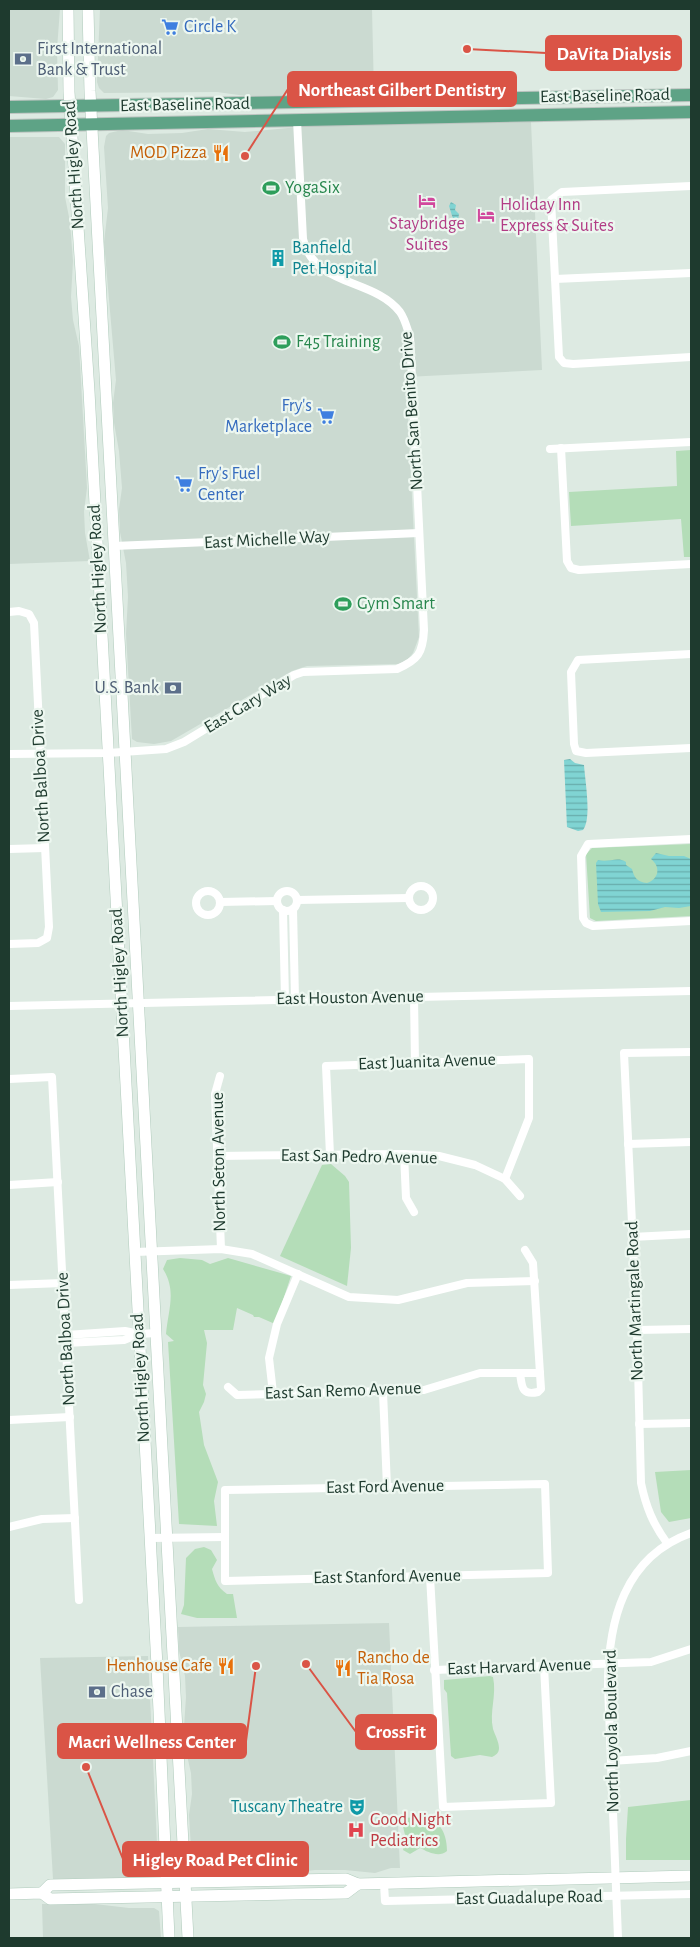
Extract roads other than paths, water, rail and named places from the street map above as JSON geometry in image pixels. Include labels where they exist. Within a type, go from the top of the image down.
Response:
[{"type":"main road","name":"North Higley Road","points":[[68,9],[71,125],[97,547],[117,752],[138,1002],[188,1938]]},
{"type":"main road","name":"North Higley Road","points":[[88,9],[92,125],[114,546],[121,1003],[157,1664],[168,1938]]},
{"type":"main road","name":"East Baseline Road","points":[[9,107],[91,104],[691,95]]},
{"type":"main road","points":[[527,98],[527,116]]},
{"type":"main road","points":[[296,102],[296,120]]},
{"type":"main road","name":"East Baseline Road","points":[[9,126],[691,112]]},
{"type":"main road","points":[[85,330],[103,328]]},
{"type":"main road","points":[[97,547],[114,546]]},
{"type":"main road","points":[[157,1664],[174,1663]]},
{"type":"main road","name":"East Guadalupe Road","points":[[42,1893],[50,1885],[346,1880],[358,1884],[384,1884],[691,1876]]},
{"type":"main road","name":"East Guadalupe Road","points":[[9,1894],[42,1893],[50,1899],[346,1893],[358,1884]]},
{"type":"street","name":"North San Benito Drive","points":[[296,120],[302,239],[306,252],[324,271],[387,300],[400,312],[410,337],[423,645],[419,654],[410,663]]},
{"type":"street","points":[[691,186],[562,192],[551,200],[559,357],[564,363],[691,357]]},
{"type":"street","points":[[555,280],[691,273]]},
{"type":"street","points":[[550,449],[691,442]]},
{"type":"street","points":[[561,448],[567,561],[571,568],[579,570],[691,564]]},
{"type":"street","name":"East Michelle Way","points":[[114,546],[419,533]]},
{"type":"street","name":"North Balboa Drive","points":[[9,612],[20,611],[29,614],[34,623],[49,927],[48,938],[38,943],[9,944]]},
{"type":"street","points":[[691,654],[578,660],[571,672],[574,744],[576,751],[586,753],[691,748]]},
{"type":"street","name":"East Gary Way","points":[[9,754],[166,749],[177,746],[302,672],[397,669],[410,663]]},
{"type":"street","points":[[691,839],[588,844],[581,856],[583,918],[586,924],[593,926],[691,921]]},
{"type":"street","points":[[9,849],[45,848]]},
{"type":"street","points":[[294,909],[283,910],[277,901],[279,895],[287,891],[293,892],[298,900]]},
{"type":"street","points":[[298,900],[409,898]]},
{"type":"street","points":[[296,999],[294,909],[298,900]]},
{"type":"street","points":[[220,902],[277,901]]},
{"type":"street","points":[[283,910],[285,999]]},
{"type":"street","name":"East Houston Avenue","points":[[9,1006],[691,991]]},
{"type":"street","points":[[414,996],[415,1063]]},
{"type":"street","name":"North Martingale Road","points":[[667,1543],[654,1525],[646,1506],[641,1483],[637,1330],[624,1054],[691,1052]]},
{"type":"street","name":"East Juanita Avenue","points":[[330,1155],[326,1066],[529,1059],[529,1118],[505,1179]]},
{"type":"street","name":"North Seton Avenue","points":[[220,1076],[215,1094],[221,1249]]},
{"type":"street","name":"North Balboa Drive","points":[[9,1079],[52,1077],[79,1600]]},
{"type":"street","points":[[628,1144],[691,1142]]},
{"type":"street","points":[[404,1154],[406,1198],[414,1212]]},
{"type":"street","name":"East San Pedro Avenue","points":[[217,1156],[404,1154],[440,1156],[474,1165],[505,1179],[520,1196]]},
{"type":"street","points":[[9,1185],[58,1182]]},
{"type":"street","points":[[632,1237],[691,1234]]},
{"type":"street","points":[[134,1252],[221,1249],[252,1254],[349,1297],[398,1300],[467,1283],[535,1281]]},
{"type":"street","points":[[520,1373],[522,1387],[526,1392],[531,1394],[541,1389],[533,1263],[525,1250]]},
{"type":"street","points":[[273,1393],[269,1358],[277,1324],[298,1274]]},
{"type":"street","points":[[9,1285],[63,1283]]},
{"type":"street","points":[[637,1330],[691,1329]]},
{"type":"street","points":[[66,1339],[124,1340],[139,1334],[156,1333]]},
{"type":"street","name":"East San Remo Avenue","points":[[228,1386],[237,1395],[383,1392],[424,1390],[480,1373],[540,1373]]},
{"type":"street","points":[[383,1392],[387,1487]]},
{"type":"street","points":[[9,1420],[70,1417]]},
{"type":"street","points":[[639,1424],[691,1423]]},
{"type":"street","name":"East Ford Avenue","points":[[225,1537],[225,1490],[545,1484],[548,1573]]},
{"type":"street","points":[[9,1527],[42,1519],[75,1518]]},
{"type":"street","points":[[667,1543],[691,1533]]},
{"type":"street","points":[[150,1538],[225,1537]]},
{"type":"street","name":"East Stanford Avenue","points":[[225,1537],[225,1581],[548,1573]]},
{"type":"street","name":"North Loyola Boulevard","points":[[618,1938],[608,1664],[614,1622],[625,1591],[640,1569],[667,1543]]},
{"type":"street","points":[[430,1576],[443,1808],[551,1803],[544,1666]]},
{"type":"street","name":"East Harvard Avenue","points":[[434,1670],[651,1662],[691,1648]]},
{"type":"street","points":[[611,1761],[658,1758],[691,1752]]},
{"type":"street","name":"East Guadalupe Road","points":[[384,1884],[385,1901],[691,1894]]},
{"type":"water","points":[[451,202],[456,205],[455,210],[459,214],[458,220],[464,223],[462,227],[459,227],[454,222],[449,206]]},
{"type":"water","points":[[570,759],[575,763],[584,765],[587,817],[583,830],[578,831],[567,827],[564,760]]},
{"type":"water","points":[[656,853],[669,856],[684,856],[691,859],[691,906],[679,908],[665,907],[650,911],[601,912],[598,904],[596,863],[598,860],[623,860],[632,869],[636,879],[647,883],[654,879],[657,873],[656,866],[651,859]]},
{"type":"place","name":"Circle K","points":[[170,27]]},
{"type":"place","name":"DaVita Dialysis","points":[[467,49]]},
{"type":"place","name":"First International Bank & Trust","points":[[23,59]]},
{"type":"place","name":"MOD Pizza","points":[[221,153]]},
{"type":"place","name":"Northeast Gilbert Dentistry","points":[[245,156]]},
{"type":"place","name":"YogaSix","points":[[271,188]]},
{"type":"place","name":"Staybridge Suites","points":[[427,201]]},
{"type":"place","name":"Holiday Inn Express & Suites","points":[[486,215]]},
{"type":"place","name":"Banfield Pet Hospital","points":[[278,258]]},
{"type":"place","name":"F45 Training","points":[[282,342]]},
{"type":"place","name":"Fry's Marketplace","points":[[326,416]]},
{"type":"place","name":"Fry's Fuel Center","points":[[184,484]]},
{"type":"place","name":"Gym Smart","points":[[343,604]]},
{"type":"place","name":"U.S. Bank","points":[[173,688]]},
{"type":"place","name":"CrossFit","points":[[306,1664]]},
{"type":"place","name":"Henhouse Cafe","points":[[226,1666]]},
{"type":"place","name":"Macri Wellness Center","points":[[256,1666]]},
{"type":"place","name":"Rancho de Tia Rosa","points":[[343,1668]]},
{"type":"place","name":"Chase","points":[[97,1692]]},
{"type":"place","name":"Higley Road Pet Clinic","points":[[86,1767]]},
{"type":"place","name":"Tuscany Theatre","points":[[357,1807]]},
{"type":"place","name":"Good Night Pediatrics","points":[[356,1830]]}]
